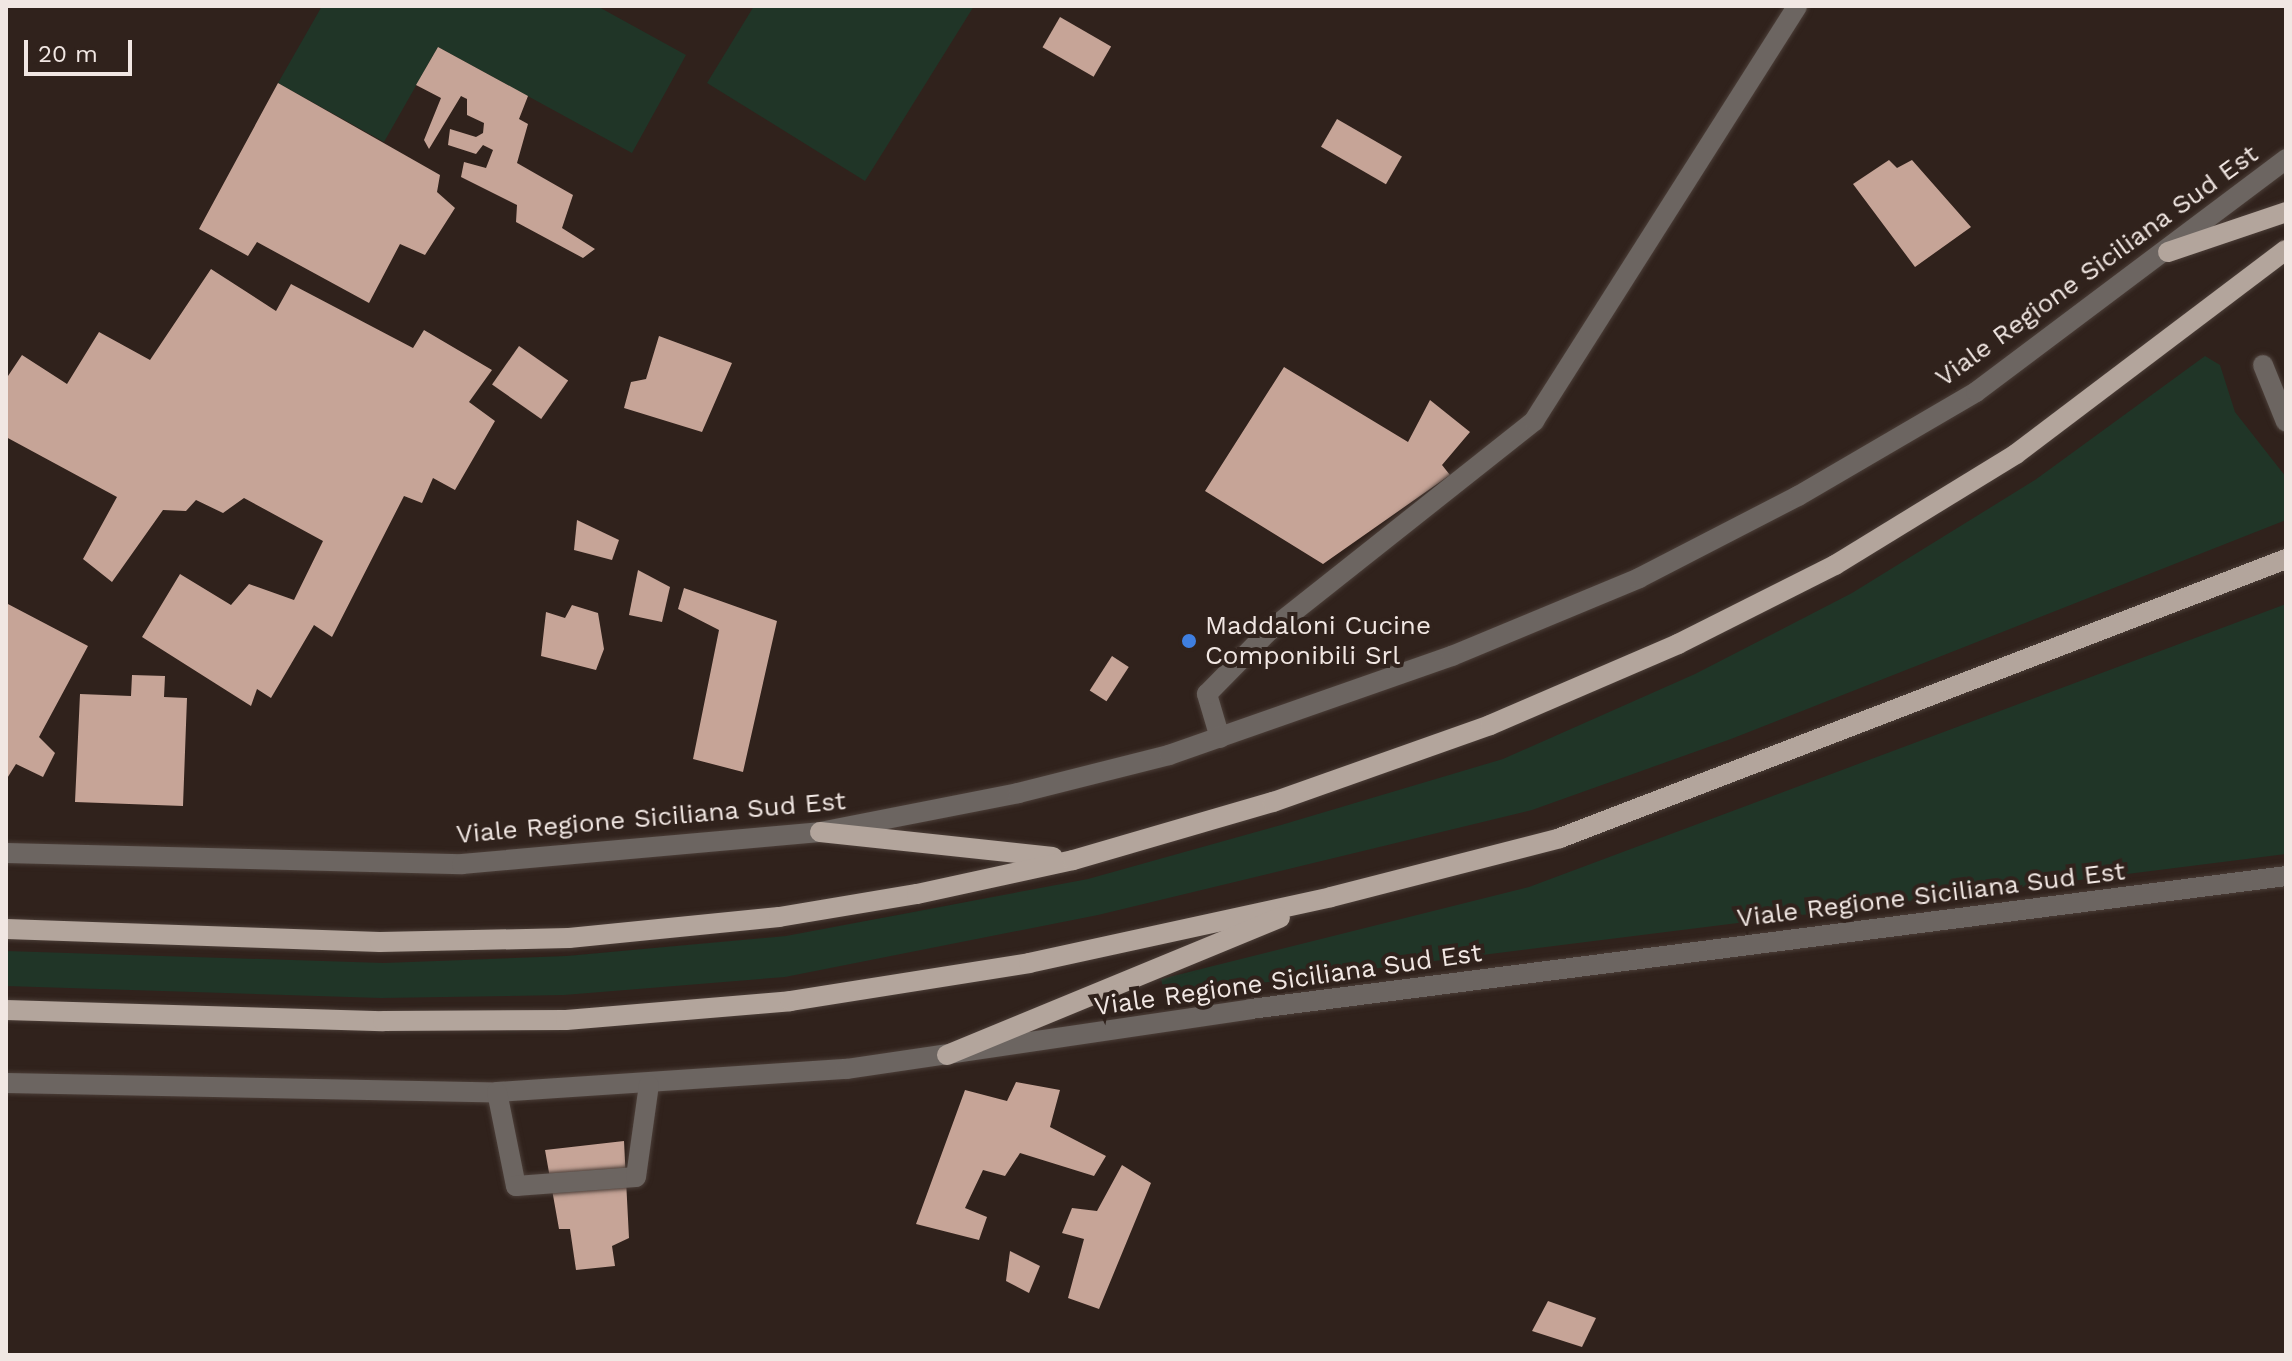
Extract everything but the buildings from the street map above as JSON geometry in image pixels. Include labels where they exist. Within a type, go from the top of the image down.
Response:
[{"type":"main road","points":[[2168,252],[2286,212]]},
{"type":"main road","points":[[6,929],[380,942],[569,938],[779,917],[1073,860],[1273,802],[1490,725],[1707,630],[1835,565],[2016,454],[2286,250]]},
{"type":"main road","points":[[6,1010],[383,1021],[566,1020],[790,1001],[1029,963],[1331,897],[1560,838],[2286,559]]},
{"type":"main road","points":[[820,832],[1073,860]]},
{"type":"main road","points":[[947,1055],[1331,897]]},
{"type":"street","points":[[1220,738],[1207,694],[1268,632],[1534,421],[1797,6]]},
{"type":"street","name":"Viale Regione Siciliana Sud Est","points":[[6,853],[462,864],[820,832],[1018,793],[1220,738],[1452,656],[1639,578],[1798,496],[1976,392],[2168,252],[2286,159]]},
{"type":"street","points":[[2263,365],[2286,422]]},
{"type":"street","name":"Viale Regione Siciliana Sud Est","points":[[6,1083],[497,1092],[649,1085],[847,1069],[1251,1009],[2286,876]]},
{"type":"street","points":[[497,1092],[516,1186],[636,1177],[649,1085]]},
{"type":"green space","points":[[322,6],[597,6],[686,55],[632,153],[438,47],[384,142],[278,83]]},
{"type":"green space","points":[[754,6],[974,6],[865,181],[707,83]]},
{"type":"green space","points":[[2205,356],[2220,365],[2235,412],[2286,477],[2286,520],[1731,739],[1532,810],[1098,915],[785,977],[564,995],[381,998],[6,986],[6,951],[384,963],[566,956],[786,936],[1088,879],[1281,825],[1503,759],[1695,674],[1852,593],[2035,480]]},
{"type":"green space","points":[[2286,604],[2286,854],[1165,995],[1161,979],[1529,887]]},
{"type":"place","name":"Maddaloni Cucine Componibili Srl","points":[[1189,641]]}]
